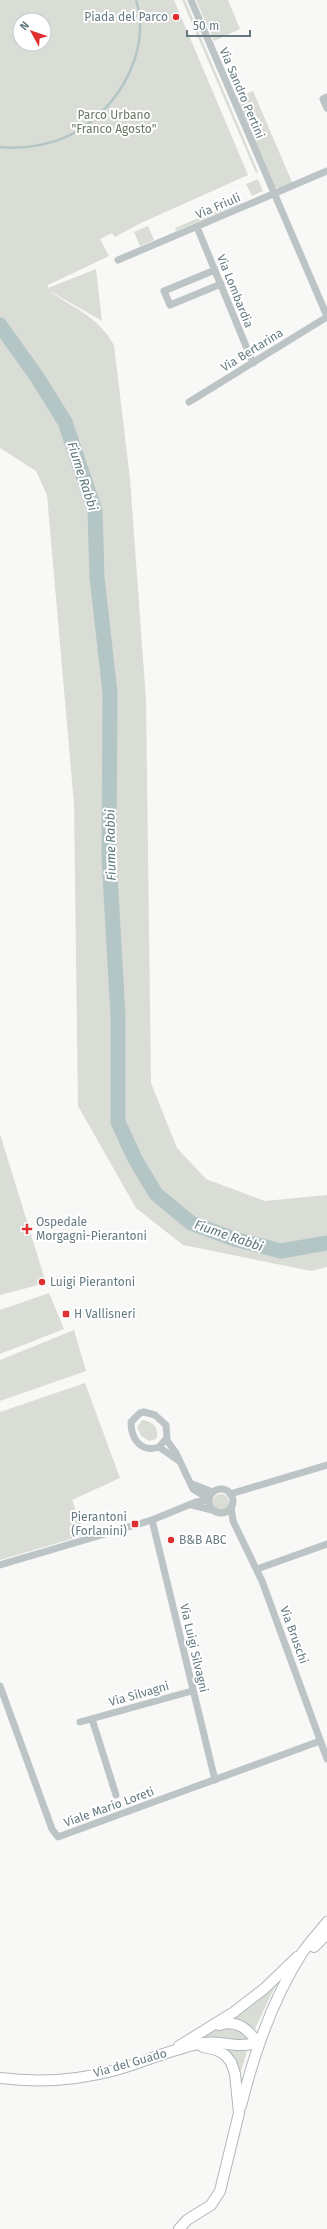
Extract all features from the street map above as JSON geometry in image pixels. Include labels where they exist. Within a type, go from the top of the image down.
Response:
[{"type":"street","name":"Via Sandro Pertini","points":[[191,0],[327,316]]},
{"type":"street","points":[[325,98],[327,108]]},
{"type":"street","name":"Via Friuli","points":[[118,260],[327,171]]},
{"type":"street","name":"Via Lombardia","points":[[197,227],[253,363]]},
{"type":"street","points":[[215,270],[164,291],[170,305],[220,284]]},
{"type":"street","name":"Via Bertarina","points":[[189,402],[327,316]]},
{"type":"street","points":[[179,1461],[159,1448],[146,1448],[136,1441],[131,1430],[131,1422],[135,1417],[144,1412],[150,1413],[160,1418],[166,1425],[166,1439],[179,1461],[192,1484],[193,1489],[209,1499],[212,1510]]},
{"type":"street","points":[[159,1448],[166,1439]]},
{"type":"street","points":[[192,1484],[213,1492],[222,1490],[230,1494],[327,1465]]},
{"type":"street","points":[[0,1565],[152,1520],[209,1499],[213,1492]]},
{"type":"street","points":[[230,1494],[232,1501],[231,1507],[233,1521]]},
{"type":"street","points":[[192,1505],[220,1513],[233,1521]]},
{"type":"street","points":[[220,1513],[231,1507]]},
{"type":"street","name":"Via Luigi Silvagni","points":[[152,1520],[192,1691],[215,1780]]},
{"type":"street","name":"Via Bruschi","points":[[233,1521],[257,1569],[327,1759]]},
{"type":"street","points":[[257,1569],[327,1544]]},
{"type":"street","name":"Viale Mario Loreti","points":[[0,1686],[52,1829],[56,1836],[61,1836],[320,1741]]},
{"type":"street","name":"Via Silvagni","points":[[80,1722],[192,1691]]},
{"type":"street","points":[[92,1719],[116,1795]]},
{"type":"street","points":[[170,2051],[208,2029],[249,2001],[303,1952],[327,1922]]},
{"type":"street","points":[[285,1985],[327,1934]]},
{"type":"street","points":[[179,2229],[187,2220],[211,2205],[220,2191],[258,2043],[285,1985],[303,1952]]},
{"type":"street","points":[[208,2029],[228,2022],[240,2025],[250,2032],[258,2043]]},
{"type":"street","name":"Via del Guado","points":[[0,2078],[51,2080],[89,2075],[116,2070],[170,2051],[205,2043],[222,2042],[239,2046],[258,2043]]},
{"type":"street","points":[[190,2046],[217,2050],[225,2055],[231,2062],[235,2074],[239,2113]]},
{"type":"green space","name":"Parco Urbano \"Franco Agosto\"","points":[[0,0],[174,0],[248,175],[141,223],[115,237],[112,233],[100,239],[109,256],[48,285],[48,288],[96,269],[102,321],[48,290],[93,319],[114,345],[130,479],[146,700],[151,1083],[177,1148],[206,1179],[265,1201],[327,1195],[327,1267],[311,1271],[183,1245],[136,1208],[78,1106],[74,804],[47,495],[36,471],[0,448]]},
{"type":"green space","points":[[182,0],[185,0],[258,172],[256,173]]},
{"type":"green space","points":[[196,0],[228,0],[240,29],[214,41]]},
{"type":"green space","points":[[253,91],[292,182],[279,188],[275,187],[236,98]]},
{"type":"green space","points":[[258,179],[263,191],[252,196],[246,184]]},
{"type":"green space","points":[[241,200],[242,203],[176,231],[175,228]]},
{"type":"green space","points":[[148,226],[154,240],[140,246],[134,232]]},
{"type":"green space","points":[[0,1134],[46,1283],[0,1295]]},
{"type":"green space","points":[[49,1293],[64,1329],[0,1354],[0,1310]]},
{"type":"green space","points":[[74,1330],[86,1371],[0,1401],[0,1360]]},
{"type":"green space","points":[[85,1383],[120,1478],[72,1500],[85,1535],[0,1560],[0,1412]]},
{"type":"green space","points":[[142,1420],[152,1423],[157,1432],[156,1439],[149,1441],[141,1436],[137,1427]]},
{"type":"green space","points":[[221,1494],[227,1496],[229,1502],[227,1508],[221,1510],[215,1508],[213,1502],[215,1496]]},
{"type":"green space","points":[[278,1980],[254,2031],[243,2022],[228,2019]]},
{"type":"green space","points":[[222,2026],[241,2028],[251,2039],[195,2040],[207,2032]]},
{"type":"green space","points":[[217,2045],[248,2048],[239,2078]]},
{"type":"waterway","points":[[0,147],[30,147],[61,139],[79,130],[94,119],[108,105],[129,74],[136,56],[140,19],[136,0]]},
{"type":"waterway","name":"Fiume Rabbi","points":[[0,325],[37,377],[65,422],[95,511],[97,577],[110,693],[109,858],[118,1016],[118,1122],[135,1159],[156,1194],[191,1223],[234,1239],[281,1251],[327,1243]]},
{"type":"place","name":"Piada del Parco","points":[[176,17]]},
{"type":"place","name":"Ospedale Morgagni-Pierantoni","points":[[27,1229]]},
{"type":"place","name":"Luigi Pierantoni","points":[[42,1282]]},
{"type":"place","name":"H Vallisneri","points":[[66,1314]]},
{"type":"place","name":"Pierantoni (Forlanini)","points":[[135,1524]]},
{"type":"place","name":"B&B ABC","points":[[171,1540]]}]
